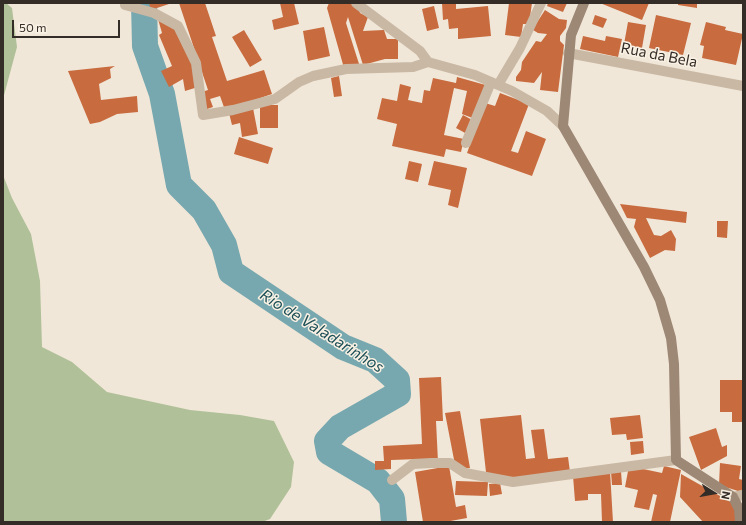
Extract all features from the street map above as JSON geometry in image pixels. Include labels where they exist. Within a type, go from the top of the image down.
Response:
[{"type":"main road","points":[[584,3],[572,35],[568,53],[563,126],[644,267],[660,300],[671,338],[674,364],[676,460],[738,496],[740,522]]},
{"type":"street","points":[[356,3],[420,50],[428,62]]},
{"type":"street","points":[[466,143],[495,84],[520,48],[541,3]]},
{"type":"street","points":[[125,4],[154,13],[178,26],[196,63],[203,115],[234,110],[275,99],[299,82],[312,76],[346,69],[413,67],[428,62],[475,75],[529,99],[547,111],[563,126]]},
{"type":"street","name":"Rua da Bela","points":[[568,53],[743,86]]},
{"type":"street","points":[[392,480],[413,464],[450,463],[465,473],[513,482],[676,460]]},
{"type":"green space","points":[[3,3],[6,3],[12,8],[17,47],[3,99]]},
{"type":"green space","points":[[3,175],[12,198],[31,234],[40,281],[42,347],[72,362],[107,392],[190,410],[240,415],[274,421],[294,462],[291,487],[270,519],[262,522],[3,522]]},
{"type":"building","points":[[149,3],[172,3],[151,10]]},
{"type":"building","points":[[179,3],[205,3],[216,36],[212,37],[227,81],[264,70],[272,94],[225,110],[220,96],[210,99],[213,107],[207,109],[202,92],[208,90]]},
{"type":"building","points":[[280,3],[294,3],[299,24],[274,30],[272,20],[283,17]]},
{"type":"building","points":[[329,3],[357,3],[360,13],[368,17],[363,31],[384,30],[387,39],[398,39],[398,59],[385,59],[363,65],[348,17],[346,23],[360,67],[344,68],[327,8]]},
{"type":"building","points":[[442,3],[456,3],[456,9],[488,6],[491,36],[458,39],[458,28],[449,29],[448,19],[443,20]]},
{"type":"building","points":[[509,3],[532,3],[529,24],[523,24],[521,37],[505,35]]},
{"type":"building","points":[[548,3],[567,3],[563,12],[547,6]]},
{"type":"building","points":[[600,3],[649,3],[642,20]]},
{"type":"building","points":[[678,3],[697,3],[697,8],[678,5]]},
{"type":"building","points":[[434,6],[439,28],[427,31],[422,9]]},
{"type":"building","points":[[545,10],[559,19],[567,20],[566,28],[560,36],[560,41],[564,45],[558,92],[540,90],[542,72],[534,83],[516,81],[516,77],[521,70],[522,62],[536,41],[541,42],[547,34],[538,33],[533,30]]},
{"type":"building","points":[[595,15],[607,19],[603,28],[592,24]]},
{"type":"building","points":[[656,15],[691,23],[683,55],[649,48]]},
{"type":"building","points":[[158,19],[174,26],[193,63],[198,87],[185,91],[183,79],[169,87],[161,71],[172,66],[159,35],[162,33]]},
{"type":"building","points":[[628,22],[646,25],[642,48],[624,44]]},
{"type":"building","points":[[706,22],[726,27],[725,30],[743,34],[736,65],[702,58],[704,46],[700,45]]},
{"type":"building","points":[[324,27],[330,56],[308,61],[303,31]]},
{"type":"building","points":[[244,30],[262,60],[250,67],[232,37]]},
{"type":"building","points":[[583,36],[605,41],[606,36],[622,39],[618,57],[580,49]]},
{"type":"building","points":[[115,66],[110,69],[111,78],[99,84],[101,100],[137,96],[138,112],[117,114],[100,122],[90,124],[68,71]]},
{"type":"building","points":[[339,76],[342,96],[334,97],[331,78]]},
{"type":"building","points":[[457,77],[489,86],[475,119],[462,114],[467,91],[454,88],[444,135],[464,139],[461,152],[446,149],[444,157],[392,146],[397,124],[377,119],[382,98],[397,101],[400,84],[411,87],[408,100],[422,103],[424,90],[430,91],[433,78],[456,83]]},
{"type":"building","points":[[500,93],[529,104],[511,151],[518,153],[526,131],[546,139],[532,176],[467,153],[485,103],[495,106]]},
{"type":"building","points":[[260,105],[278,105],[278,128],[260,128]]},
{"type":"building","points":[[253,108],[258,134],[242,137],[240,123],[232,125],[229,113]]},
{"type":"building","points":[[463,115],[474,121],[467,134],[456,128]]},
{"type":"building","points":[[239,137],[273,148],[268,164],[234,154]]},
{"type":"building","points":[[409,161],[422,164],[418,182],[405,179]]},
{"type":"building","points":[[434,161],[467,168],[458,208],[448,205],[451,190],[428,185]]},
{"type":"building","points":[[620,204],[687,212],[686,223],[646,218],[654,235],[661,236],[671,230],[676,239],[675,251],[665,250],[650,258],[634,227],[636,219],[627,218]]},
{"type":"building","points":[[717,221],[728,221],[727,238],[717,237]]},
{"type":"building","points":[[441,377],[443,421],[436,421],[438,462],[419,463],[419,459],[391,460],[391,469],[375,470],[375,461],[384,461],[383,446],[422,444],[419,378]]},
{"type":"building","points":[[720,380],[743,380],[742,422],[732,422],[732,412],[720,412]]},
{"type":"building","points":[[460,411],[470,468],[456,470],[445,413]]},
{"type":"building","points":[[521,415],[526,459],[535,458],[531,430],[544,429],[548,459],[568,457],[570,472],[487,481],[480,419]]},
{"type":"building","points":[[640,415],[643,438],[627,440],[626,434],[612,435],[610,418]]},
{"type":"building","points":[[716,428],[722,447],[727,445],[727,456],[701,470],[689,437]]},
{"type":"building","points":[[643,441],[644,453],[631,455],[630,442]]},
{"type":"building","points":[[720,463],[741,466],[739,479],[743,480],[743,490],[738,491],[719,485]]},
{"type":"building","points":[[449,466],[456,507],[465,505],[467,518],[445,522],[423,522],[415,472]]},
{"type":"building","points":[[629,466],[662,473],[664,466],[681,470],[670,522],[651,522],[657,495],[653,494],[649,510],[634,507],[638,490],[625,487]]},
{"type":"building","points":[[610,471],[613,522],[602,522],[601,494],[588,494],[588,500],[575,501],[573,476]]},
{"type":"building","points":[[621,471],[622,485],[612,485],[611,472]]},
{"type":"building","points":[[681,474],[736,505],[735,522],[703,522],[680,497]]},
{"type":"building","points":[[456,481],[488,482],[487,496],[455,495]]},
{"type":"building","points":[[500,483],[502,494],[490,496],[489,484]]},
{"type":"waterway","name":"Rio de Valadarinhos","points":[[144,3],[145,46],[162,94],[179,185],[204,210],[224,245],[231,272],[343,347],[375,360],[397,380],[398,394],[340,427],[327,441],[329,452],[378,481],[392,499],[394,522]]}]
